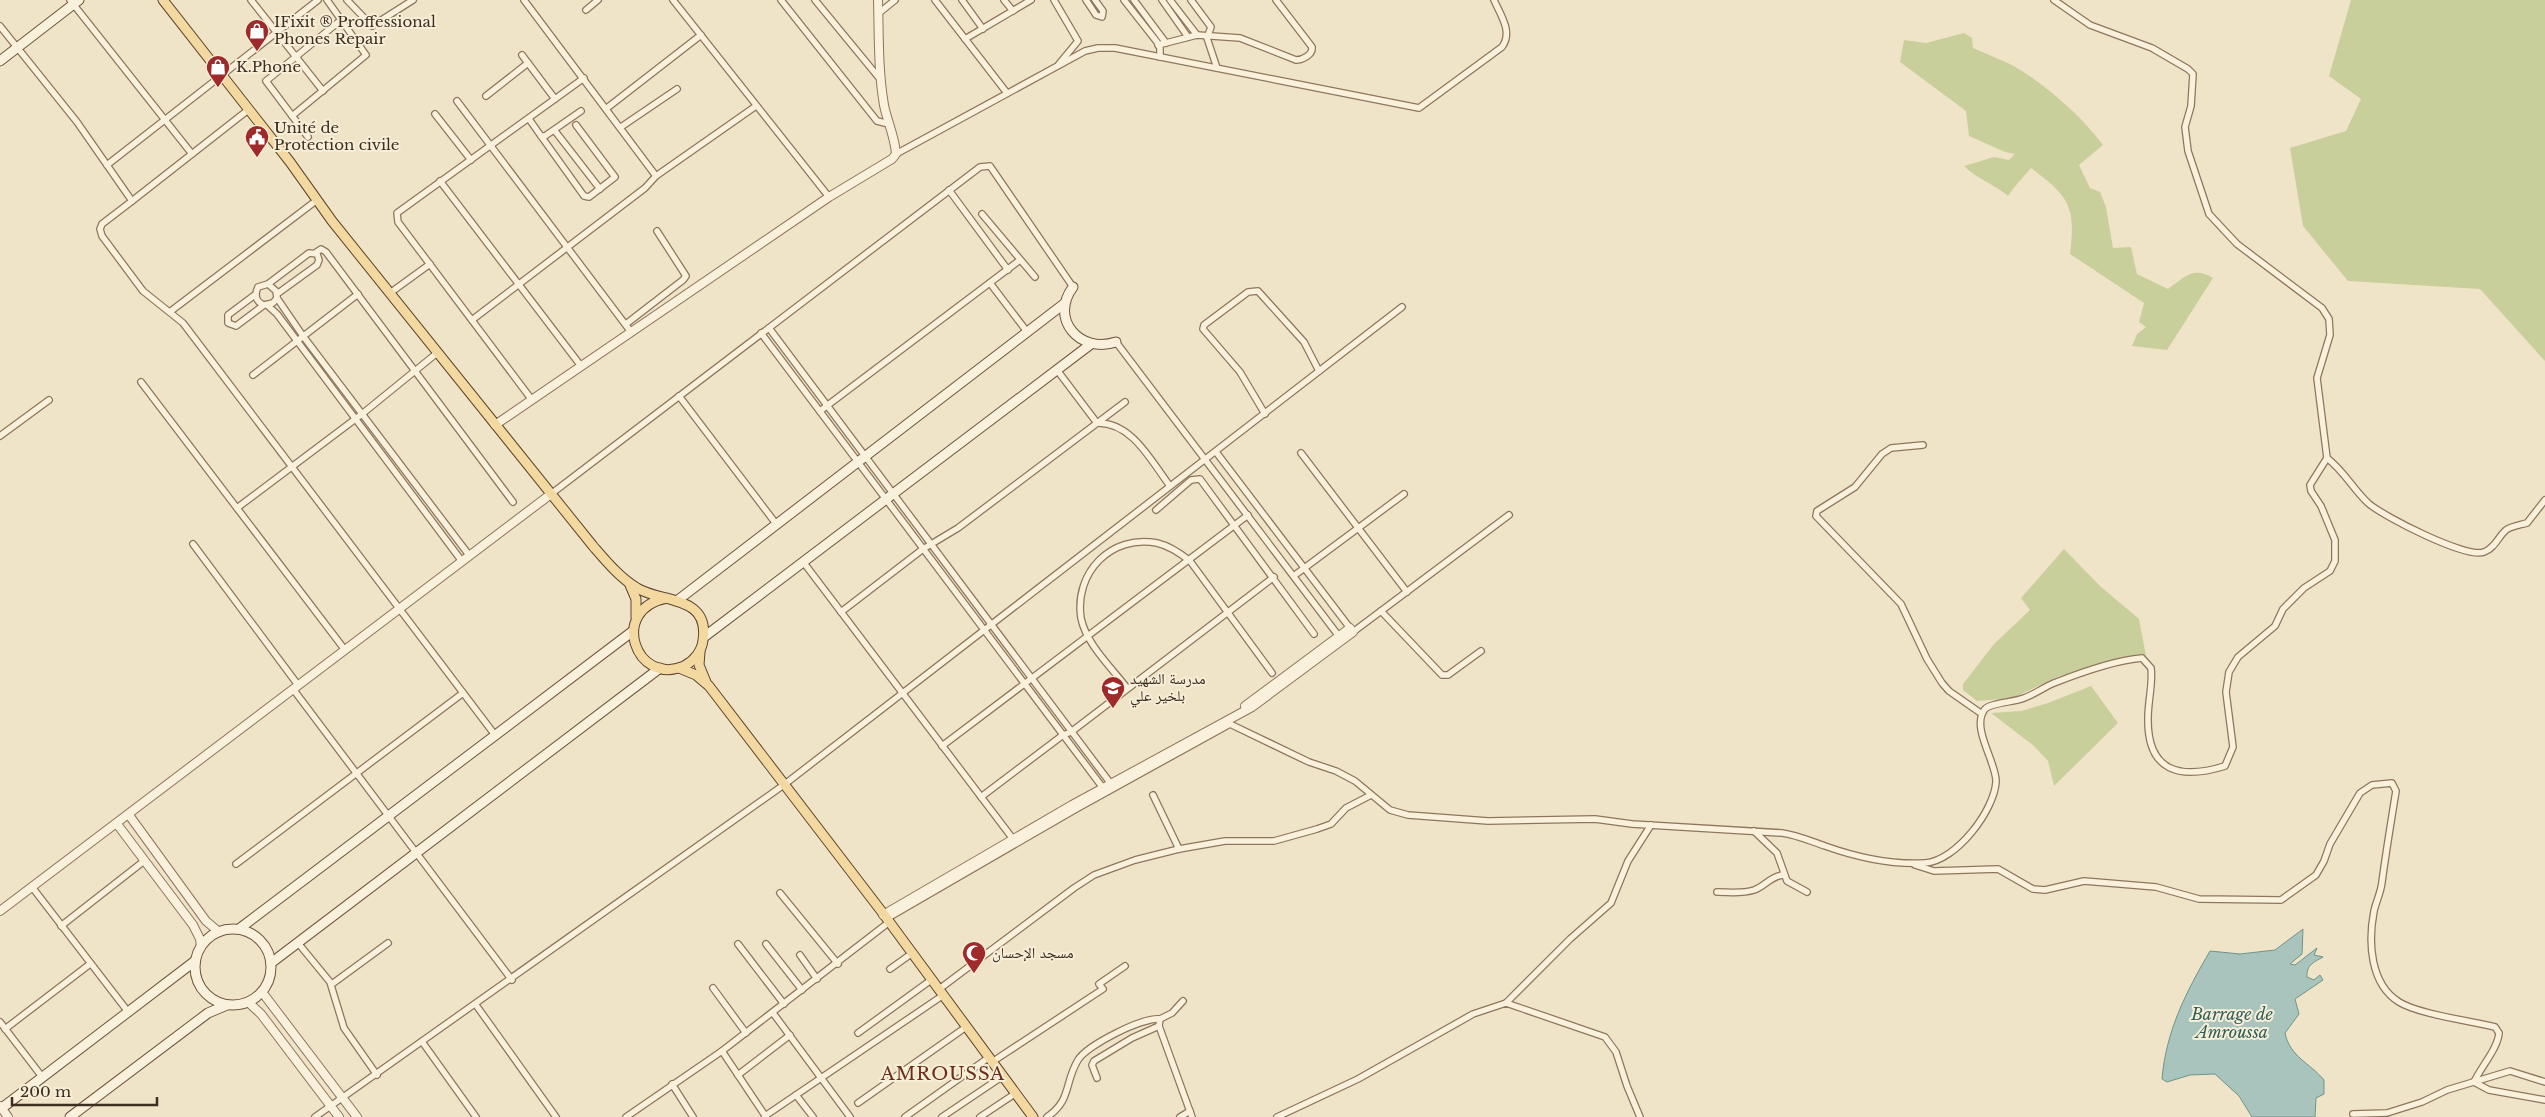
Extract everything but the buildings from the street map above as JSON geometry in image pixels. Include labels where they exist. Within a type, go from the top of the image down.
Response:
[{"type":"main road","points":[[163,0],[437,353],[597,551],[626,580],[645,593],[678,600],[698,614],[702,621],[704,637],[700,650],[699,665],[709,686]]},
{"type":"main road","points":[[0,61],[74,1]]},
{"type":"main road","points":[[678,600],[1028,334],[1065,304],[1073,287]]},
{"type":"main road","points":[[1065,304],[1066,318],[1069,327],[1075,334],[1091,344],[1099,345],[1116,342]]},
{"type":"main road","points":[[704,637],[891,498],[1091,344]]},
{"type":"main road","points":[[626,580],[636,599],[636,620],[633,631],[636,647],[640,654],[645,660],[660,668],[679,668],[696,675],[709,686],[785,784],[1033,1117]]},
{"type":"main road","points":[[636,620],[648,604],[667,598]]},
{"type":"main road","points":[[227,1005],[209,997],[197,981],[195,961],[200,947],[219,932],[238,929],[633,631]]},
{"type":"main road","points":[[679,668],[695,658],[700,650]]},
{"type":"main road","points":[[271,963],[660,668]]},
{"type":"main road","points":[[70,1117],[208,1013],[227,1005],[248,1002],[262,992],[270,979],[271,963],[269,954],[257,938],[238,929]]},
{"type":"main road","points":[[1,1107],[129,1014],[195,961]]},
{"type":"street","points":[[251,0],[323,91]]},
{"type":"street","points":[[107,165],[318,0]]},
{"type":"street","points":[[292,116],[366,55],[327,0]]},
{"type":"street","points":[[348,0],[372,26],[414,0]]},
{"type":"street","points":[[524,0],[607,108],[656,176]]},
{"type":"street","points":[[586,10],[598,0]]},
{"type":"street","points":[[673,0],[828,197]]},
{"type":"street","points":[[781,0],[877,121],[889,124]]},
{"type":"street","points":[[815,0],[882,82]]},
{"type":"street","points":[[878,0],[882,82],[896,154]]},
{"type":"street","points":[[878,13],[895,0]]},
{"type":"street","points":[[962,0],[982,28]]},
{"type":"street","points":[[1004,0],[1012,11]]},
{"type":"street","points":[[965,39],[1032,0]]},
{"type":"street","points":[[1054,0],[1078,40],[1058,66]]},
{"type":"street","points":[[1086,0],[1096,15],[1102,17],[1103,11],[1095,0]]},
{"type":"street","points":[[1124,0],[1158,44],[1160,57]]},
{"type":"street","points":[[1134,0],[1166,43]]},
{"type":"street","points":[[1162,0],[1188,38]]},
{"type":"street","points":[[1170,0],[1196,35]]},
{"type":"street","points":[[1191,0],[1211,27],[1207,38],[1217,68]]},
{"type":"street","points":[[1158,44],[1196,35],[1207,38],[1240,38],[1296,60],[1301,60],[1310,54],[1312,47],[1276,0]]},
{"type":"street","points":[[495,426],[828,197],[883,165],[896,154],[1085,51],[1098,48],[1115,48],[1419,108],[1439,96],[1502,47],[1507,40],[1508,32],[1494,0]]},
{"type":"street","points":[[884,917],[1230,724],[1309,762],[1336,771],[1355,782],[1390,810],[1422,818],[1488,821],[1595,819],[1651,825],[1798,835],[1853,854],[1887,862],[1926,863],[1940,860],[1971,833],[1988,807],[1996,782],[1994,770],[1982,737],[1982,714],[1985,709],[1992,705],[2024,698],[2053,684],[2086,672],[2142,658],[2151,668],[2149,737],[2153,752],[2161,763],[2172,770],[2203,773],[2225,766],[2233,747],[2226,692],[2229,672],[2238,657],[2275,626],[2283,609],[2304,588],[2330,571],[2335,560],[2335,540],[2321,506],[2311,491],[2310,485],[2327,458],[2317,378],[2330,335],[2329,319],[2322,308],[2304,293],[2237,244],[2209,214],[2188,151],[2185,127],[2191,106],[2193,74],[2152,48],[2090,25],[2054,0]]},
{"type":"street","points":[[74,1],[192,154]]},
{"type":"street","points":[[936,1],[1007,94]]},
{"type":"street","points":[[308,138],[266,81],[342,20]]},
{"type":"street","points":[[0,26],[78,122],[132,201]]},
{"type":"street","points":[[607,108],[701,35]]},
{"type":"street","points":[[522,55],[555,99]]},
{"type":"street","points":[[486,96],[528,63]]},
{"type":"street","points":[[532,400],[398,222],[397,213],[584,78]]},
{"type":"street","points":[[621,127],[677,90]]},
{"type":"street","points":[[457,102],[632,332]]},
{"type":"street","points":[[472,320],[644,188],[656,176],[756,106]]},
{"type":"street","points":[[248,110],[102,224],[100,234],[143,291],[171,311],[188,330],[495,735]]},
{"type":"street","points":[[541,136],[555,130],[581,111]]},
{"type":"street","points":[[435,114],[471,160]]},
{"type":"street","points":[[528,119],[584,196],[589,197],[614,180],[614,175],[576,125]]},
{"type":"street","points":[[555,130],[600,189]]},
{"type":"street","points":[[0,911],[129,815],[461,560],[551,494],[980,167],[990,166],[1073,287]]},
{"type":"street","points":[[440,181],[581,366]]},
{"type":"street","points":[[949,190],[1008,270]]},
{"type":"street","points":[[171,311],[317,200]]},
{"type":"street","points":[[982,214],[1035,277]]},
{"type":"street","points":[[626,324],[686,276],[657,231]]},
{"type":"street","points":[[315,252],[319,258],[317,265],[277,296],[273,303],[265,305],[236,326],[228,323],[228,315],[256,294],[261,285],[268,284],[309,253],[321,249],[326,252],[514,502]]},
{"type":"street","points":[[820,411],[1020,260]]},
{"type":"street","points":[[390,293],[430,264]]},
{"type":"street","points":[[990,283],[1028,334]]},
{"type":"street","points":[[268,284],[274,288],[277,296],[303,336],[469,555]]},
{"type":"street","points":[[1265,414],[1240,372],[1203,329],[1204,325],[1248,292],[1258,291],[1304,342],[1319,371]]},
{"type":"street","points":[[256,294],[258,301],[276,314],[461,560]]},
{"type":"street","points":[[252,375],[358,294]]},
{"type":"street","points":[[316,1117],[512,980],[785,784],[1402,307]]},
{"type":"street","points":[[769,328],[828,405],[862,460],[891,498],[924,549],[1101,786]]},
{"type":"street","points":[[761,333],[820,411],[862,460],[891,498],[932,544],[1109,782]]},
{"type":"street","points":[[1116,342],[1204,460],[1295,575],[1341,638]]},
{"type":"street","points":[[237,508],[362,414],[437,353]]},
{"type":"street","points":[[1057,370],[1097,423],[1114,424],[1129,433],[1170,486]]},
{"type":"street","points":[[141,382],[345,650]]},
{"type":"street","points":[[679,396],[777,525]]},
{"type":"street","points":[[0,436],[48,400]]},
{"type":"street","points":[[841,612],[924,549],[958,528],[1124,402]]},
{"type":"street","points":[[1923,445],[1892,448],[1882,454],[1856,487],[1817,511],[1816,516],[1901,604],[1942,683],[1949,691],[1982,714]]},
{"type":"street","points":[[1216,452],[1351,630]]},
{"type":"street","points":[[1301,453],[1407,592]]},
{"type":"street","points":[[2327,458],[2338,466],[2352,486],[2369,504],[2430,538],[2473,553],[2485,552],[2510,527],[2528,523],[2545,500]]},
{"type":"street","points":[[1156,510],[1196,478],[1200,479],[1274,577],[1314,634]]},
{"type":"street","points":[[1295,575],[1404,494]]},
{"type":"street","points":[[419,502],[426,497]]},
{"type":"street","points":[[942,746],[1248,516]]},
{"type":"street","points":[[626,1117],[722,1051],[838,964],[884,917],[1011,837],[1244,706],[1351,630],[1381,612],[1509,516]]},
{"type":"street","points":[[1127,688],[1088,636],[1082,619],[1083,587],[1088,572],[1109,551],[1139,541],[1157,543],[1174,549],[1189,560],[1272,673]]},
{"type":"street","points":[[192,544],[388,816],[512,980]]},
{"type":"street","points":[[804,563],[1011,837]]},
{"type":"street","points":[[981,797],[1063,735],[1072,732],[1274,577]]},
{"type":"street","points":[[1381,612],[1442,675],[1448,675],[1481,651]]},
{"type":"street","points":[[236,864],[463,693]]},
{"type":"street","points":[[1907,862],[1934,871],[1998,869],[2033,889],[2044,890],[2084,881],[2156,886],[2199,899],[2281,900],[2316,876],[2330,844],[2360,793],[2372,785],[2392,783],[2396,792],[2382,885],[2374,912],[2373,963],[2378,978],[2399,1002],[2439,1015],[2495,1027],[2499,1033],[2498,1040],[2481,1066],[2474,1082]]},
{"type":"street","points":[[1153,795],[1179,849]]},
{"type":"street","points":[[722,1051],[766,1117],[940,993],[1074,888],[1094,875],[1135,860],[1179,849],[1225,841],[1274,841],[1300,834],[1331,824],[1346,808],[1371,795]]},
{"type":"street","points":[[129,815],[206,921],[219,932]]},
{"type":"street","points":[[117,824],[193,925],[200,939],[200,947]]},
{"type":"street","points":[[1277,1117],[1358,1079],[1473,1014],[1506,1002],[1570,939],[1611,903],[1628,861],[1651,825]]},
{"type":"street","points":[[1754,831],[1781,859],[1783,875],[1787,881],[1807,892]]},
{"type":"street","points":[[61,926],[144,860]]},
{"type":"street","points":[[1717,892],[1756,890],[1775,876],[1783,875]]},
{"type":"street","points":[[32,887],[129,1014]]},
{"type":"street","points":[[780,894],[838,964]]},
{"type":"street","points":[[298,943],[332,984],[344,1028],[377,1075]]},
{"type":"street","points":[[332,984],[388,943]]},
{"type":"street","points":[[738,944],[784,1004]]},
{"type":"street","points":[[766,944],[802,990]]},
{"type":"street","points":[[890,969],[911,954]]},
{"type":"street","points":[[800,955],[818,979]]},
{"type":"street","points":[[5,1029],[90,964]]},
{"type":"street","points":[[905,1117],[990,1060],[1103,989],[1099,984],[1125,966]]},
{"type":"street","points":[[858,1033],[931,980]]},
{"type":"street","points":[[713,988],[746,1033]]},
{"type":"street","points":[[262,992],[357,1117]]},
{"type":"street","points":[[1047,1117],[1060,1107],[1075,1065],[1083,1054],[1144,1020],[1160,1019],[1172,1013],[1183,1000]]},
{"type":"street","points":[[248,1002],[261,1014],[339,1117]]},
{"type":"street","points":[[1506,1002],[1605,1037],[1616,1052],[1640,1117]]},
{"type":"street","points":[[476,1005],[556,1117]]},
{"type":"street","points":[[773,1013],[850,1117]]},
{"type":"street","points":[[1160,1019],[1159,1026],[1191,1114],[1180,1117]]},
{"type":"street","points":[[0,1022],[43,1078]]},
{"type":"street","points":[[1097,1078],[1092,1064],[1094,1061],[1132,1038],[1159,1026]]},
{"type":"street","points":[[858,1103],[966,1027]]},
{"type":"street","points":[[738,1075],[790,1035]]},
{"type":"street","points":[[423,1043],[476,1117]]},
{"type":"street","points":[[2353,1114],[2387,1113],[2510,1071],[2545,1082]]},
{"type":"street","points":[[942,1117],[1003,1076]]},
{"type":"street","points":[[2474,1082],[2489,1090],[2545,1100]]},
{"type":"street","points":[[672,1084],[693,1117]]},
{"type":"street","points":[[980,1117],[1016,1093]]},
{"type":"street","points":[[796,1095],[813,1117]]},
{"type":"street","points":[[1,1107],[8,1117]]},
{"type":"green space","points":[[2351,0],[2545,0],[2545,361],[2480,289],[2348,281],[2303,226],[2290,148],[2346,131],[2361,99],[2329,76]]},
{"type":"green space","points":[[1964,33],[1972,38],[1973,48],[2012,65],[2037,81],[2073,112],[2103,145],[2079,165],[2090,188],[2100,192],[2106,207],[2113,248],[2131,247],[2137,274],[2168,289],[2189,274],[2200,273],[2213,278],[2167,350],[2132,346],[2137,334],[2146,327],[2139,322],[2144,303],[2070,254],[2072,224],[2070,213],[2062,195],[2054,187],[2031,168],[2008,196],[1964,166],[1994,157],[2009,160],[2015,154],[2005,152],[1969,136],[1966,111],[1900,62],[1904,40],[1926,43]]},
{"type":"green space","points":[[2064,549],[2100,586],[2139,619],[2146,656],[2059,676],[2013,698],[1977,701],[1963,690],[1963,684],[1994,644],[2030,610],[2021,598]]},
{"type":"green space","points":[[2091,686],[2118,723],[2054,786],[2048,761],[2034,746],[1991,713],[2021,711],[2048,703]]},
{"type":"water","name":"Barrage de Amroussa","points":[[2303,929],[2302,954],[2290,964],[2295,965],[2317,948],[2314,955],[2323,957],[2309,967],[2307,977],[2314,980],[2320,975],[2323,980],[2295,999],[2299,1014],[2285,1033],[2291,1048],[2324,1080],[2324,1094],[2316,1098],[2315,1117],[2252,1117],[2239,1096],[2215,1074],[2190,1075],[2167,1082],[2162,1079],[2164,1061],[2178,1012],[2210,951],[2240,954],[2275,950]]},
{"type":"place","name":"IFixit ® Proffessional Phones Repair","points":[[257,52]]},
{"type":"place","name":"K.Phone","points":[[218,88]]},
{"type":"place","name":"Unité de Protection civile","points":[[257,158]]},
{"type":"place","name":"مدرسة الشهيد بلخير علي","points":[[1113,709]]},
{"type":"place","name":"مسجد الإحسان","points":[[974,974]]},
{"type":"district","name":"AMROUSSA","points":[[943,1074]]}]
